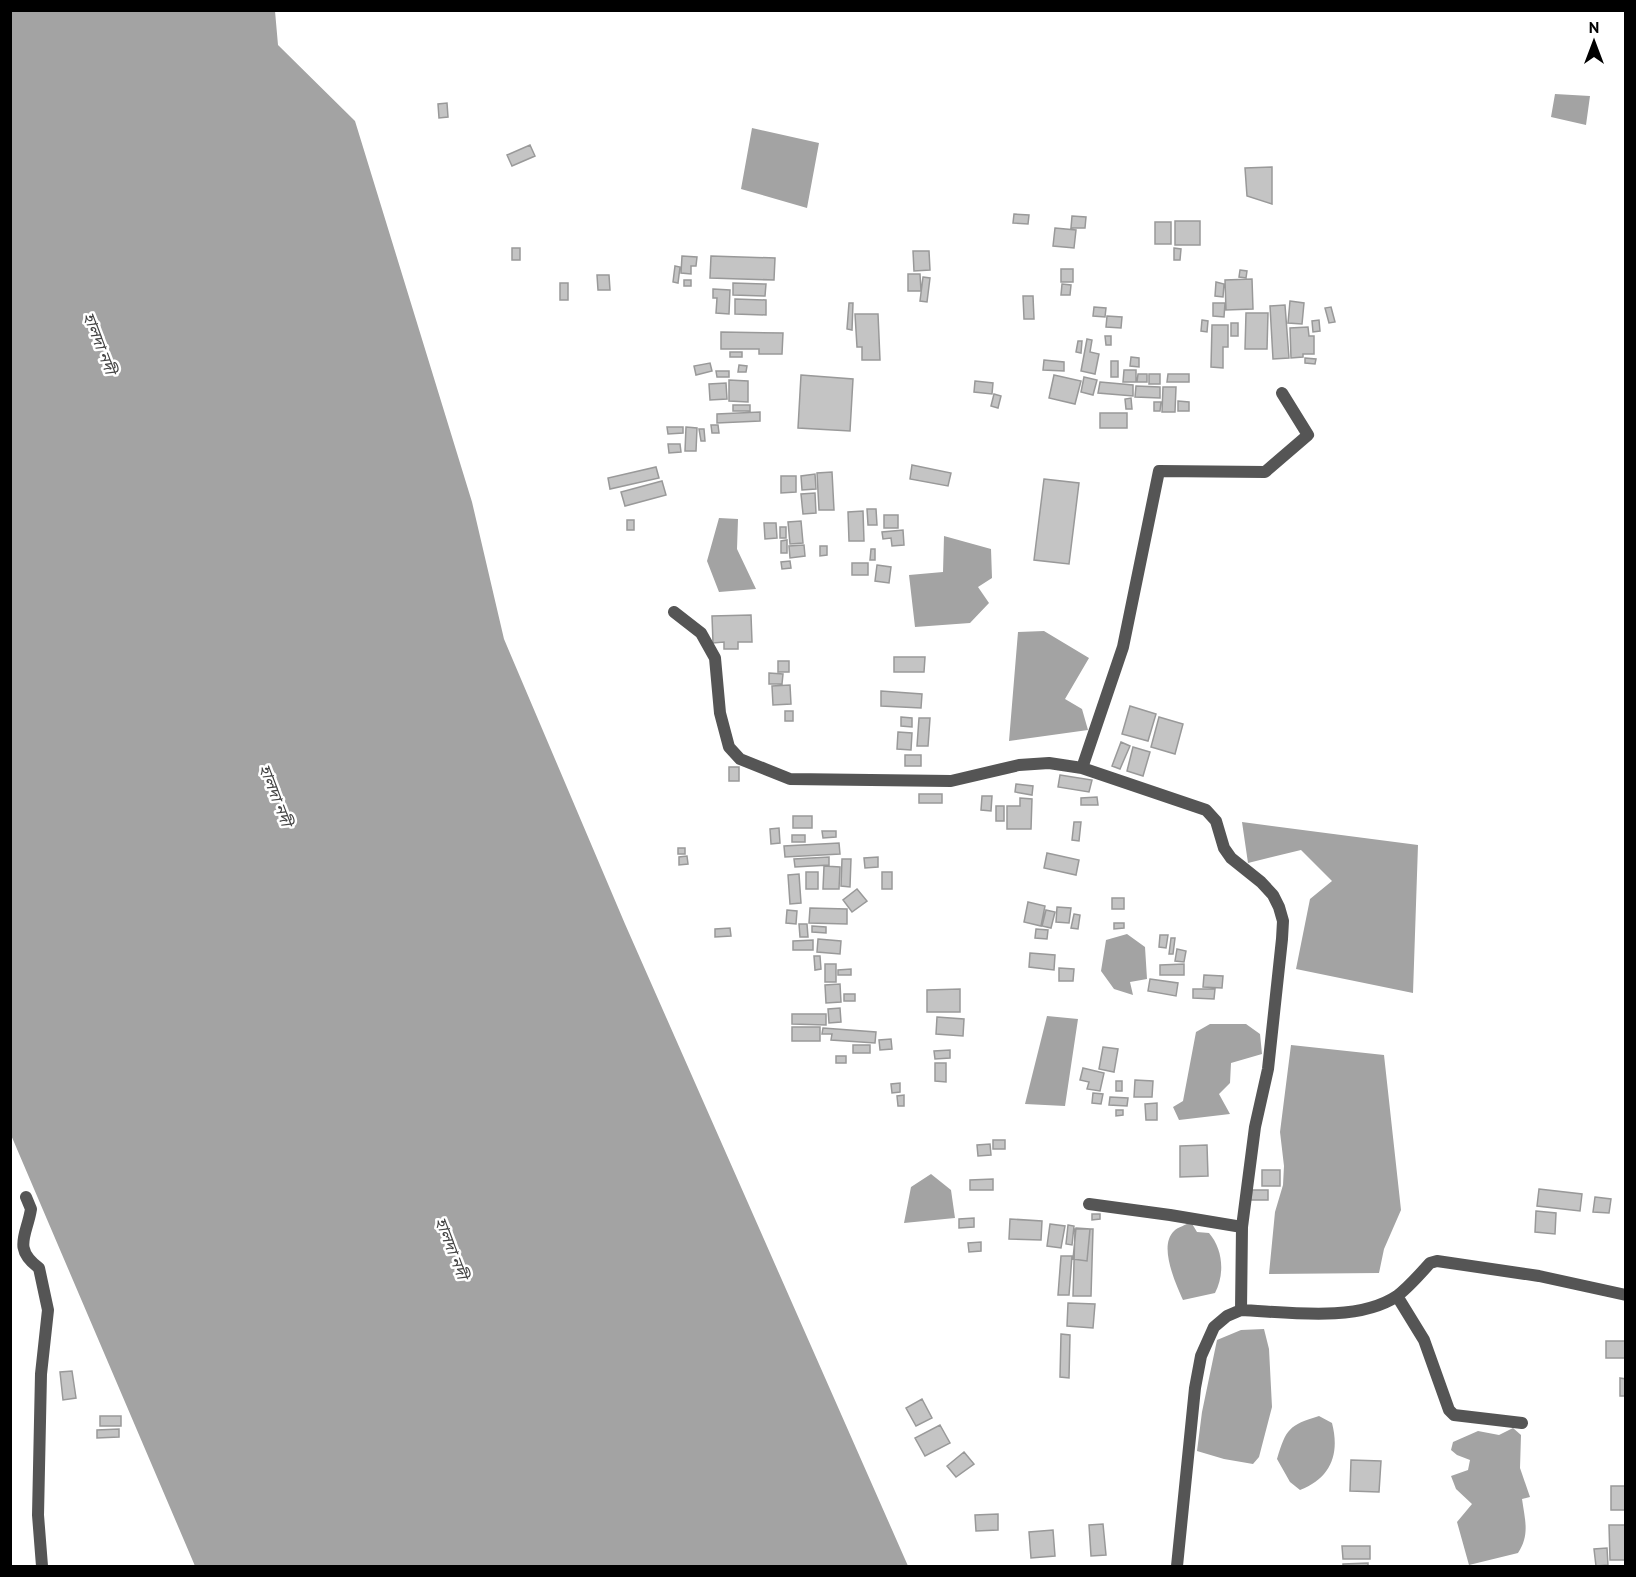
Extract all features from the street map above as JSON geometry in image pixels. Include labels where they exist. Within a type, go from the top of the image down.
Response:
[{"type":"street","points":[[1082,768],[1123,647],[1159,471],[1265,472],[1308,435],[1282,393]]},
{"type":"street","points":[[674,612],[701,633],[715,658],[720,713],[729,747],[740,759],[790,779],[951,782],[1019,765],[1049,763],[1082,768],[1206,810],[1216,821],[1224,848],[1230,858],[1261,882],[1279,907],[1283,921],[1268,1069],[1254,1127],[1242,1227],[1241,1310]]},
{"type":"street","points":[[26,1197],[31,1209],[23,1235],[24,1251],[30,1261],[39,1268],[48,1310],[41,1374],[38,1515],[42,1566]]},
{"type":"street","points":[[1089,1204],[1242,1227]]},
{"type":"street","points":[[1177,1566],[1195,1388],[1201,1356],[1214,1327],[1227,1316],[1241,1310],[1337,1313],[1355,1311],[1380,1304],[1397,1296],[1430,1263],[1437,1261],[1539,1276],[1626,1295]]},
{"type":"street","points":[[1397,1296],[1424,1340],[1449,1410],[1454,1414],[1522,1423]]},
{"type":"water","name":"হালদা নদী","points":[[10,11],[275,11],[278,45],[355,121],[472,502],[504,639],[625,924],[908,1566],[195,1566],[11,1135]]},
{"type":"water","points":[[1555,94],[1590,96],[1586,125],[1551,117]]},
{"type":"water","points":[[752,128],[819,143],[807,208],[741,189]]},
{"type":"water","points":[[719,518],[738,519],[737,549],[756,589],[719,592],[707,561]]},
{"type":"water","points":[[944,536],[991,549],[992,578],[978,587],[989,603],[970,623],[915,627],[909,575],[943,572]]},
{"type":"water","points":[[1044,631],[1089,658],[1065,699],[1082,709],[1088,730],[1009,741],[1018,632]]},
{"type":"water","points":[[1242,822],[1418,845],[1413,993],[1296,969],[1310,899],[1332,881],[1301,850],[1248,863]]},
{"type":"water","points":[[1127,934],[1145,947],[1147,979],[1130,982],[1133,995],[1114,989],[1101,971],[1106,940]]},
{"type":"water","points":[[1047,1016],[1078,1019],[1065,1106],[1025,1104]]},
{"type":"water","points":[[1210,1024],[1246,1024],[1260,1034],[1262,1054],[1231,1063],[1230,1083],[1219,1094],[1230,1114],[1179,1120],[1173,1107],[1183,1101],[1196,1032]]},
{"type":"water","points":[[1291,1045],[1384,1055],[1401,1210],[1384,1249],[1379,1273],[1269,1274],[1275,1212],[1283,1185],[1284,1166],[1280,1132]]},
{"type":"water","points":[[931,1174],[951,1190],[955,1218],[904,1223],[911,1187]]},
{"type":"water","points":[[1191,1222],[1197,1232],[1209,1233],[1214,1239],[1220,1254],[1221,1270],[1215,1293],[1183,1300],[1170,1265],[1168,1246],[1174,1231]]},
{"type":"water","points":[[1264,1329],[1269,1349],[1272,1407],[1259,1457],[1253,1464],[1197,1451],[1202,1412],[1217,1340],[1241,1330]]},
{"type":"water","points":[[1319,1416],[1332,1423],[1334,1455],[1326,1472],[1311,1485],[1300,1490],[1290,1482],[1277,1459],[1283,1441],[1290,1430],[1301,1422]]},
{"type":"water","points":[[1513,1428],[1521,1435],[1520,1468],[1530,1497],[1522,1499],[1526,1527],[1524,1540],[1518,1553],[1469,1565],[1457,1522],[1472,1504],[1456,1489],[1451,1476],[1468,1470],[1470,1460],[1451,1450],[1453,1442],[1478,1431],[1499,1435]]},
{"type":"building","points":[[447,103],[448,117],[439,118],[438,104]]},
{"type":"building","points":[[530,145],[535,156],[512,166],[507,155]]},
{"type":"building","points":[[1272,167],[1272,204],[1247,196],[1245,168]]},
{"type":"building","points":[[1014,214],[1029,215],[1028,224],[1013,223]]},
{"type":"building","points":[[1072,216],[1086,217],[1085,228],[1071,228]]},
{"type":"building","points":[[1175,221],[1200,221],[1200,245],[1175,245]]},
{"type":"building","points":[[1155,222],[1171,222],[1171,244],[1155,244]]},
{"type":"building","points":[[1055,228],[1076,230],[1074,248],[1053,246]]},
{"type":"building","points":[[512,248],[520,248],[520,260],[512,260]]},
{"type":"building","points":[[1174,248],[1181,249],[1180,260],[1174,260]]},
{"type":"building","points":[[913,251],[929,251],[930,270],[914,271]]},
{"type":"building","points":[[682,256],[697,257],[696,266],[691,266],[691,274],[681,273]]},
{"type":"building","points":[[711,256],[775,258],[774,280],[710,278]]},
{"type":"building","points":[[675,266],[680,267],[678,283],[673,282]]},
{"type":"building","points":[[1061,269],[1073,269],[1073,282],[1061,282]]},
{"type":"building","points":[[1240,270],[1247,271],[1246,278],[1239,277]]},
{"type":"building","points":[[908,274],[920,274],[921,291],[908,291]]},
{"type":"building","points":[[597,275],[609,275],[610,290],[598,290]]},
{"type":"building","points":[[923,277],[930,278],[927,302],[920,301]]},
{"type":"building","points":[[1252,279],[1253,309],[1226,310],[1225,280]]},
{"type":"building","points":[[684,280],[691,280],[691,286],[684,286]]},
{"type":"building","points":[[1216,282],[1224,284],[1223,297],[1215,296]]},
{"type":"building","points":[[560,283],[568,283],[568,300],[560,300]]},
{"type":"building","points":[[733,283],[766,284],[765,296],[733,295]]},
{"type":"building","points":[[1062,284],[1071,285],[1070,295],[1061,295]]},
{"type":"building","points":[[713,289],[730,290],[729,314],[716,313],[717,298],[713,298]]},
{"type":"building","points":[[1023,296],[1033,296],[1034,319],[1024,319]]},
{"type":"building","points":[[735,299],[766,300],[766,315],[735,314]]},
{"type":"building","points":[[1290,301],[1304,303],[1302,324],[1288,323]]},
{"type":"building","points":[[849,303],[853,303],[852,330],[847,329]]},
{"type":"building","points":[[1213,303],[1225,303],[1224,317],[1213,316]]},
{"type":"building","points":[[1285,305],[1289,358],[1273,359],[1270,306]]},
{"type":"building","points":[[1094,307],[1106,308],[1105,317],[1093,316]]},
{"type":"building","points":[[1331,307],[1335,322],[1329,323],[1325,308]]},
{"type":"building","points":[[1246,313],[1268,313],[1267,349],[1245,349]]},
{"type":"building","points":[[855,314],[878,314],[880,360],[862,360],[862,347],[857,347]]},
{"type":"building","points":[[1107,316],[1122,317],[1121,328],[1106,327]]},
{"type":"building","points":[[1202,320],[1208,321],[1207,332],[1201,331]]},
{"type":"building","points":[[1319,320],[1320,331],[1313,332],[1312,321]]},
{"type":"building","points":[[1231,323],[1238,323],[1238,336],[1231,336]]},
{"type":"building","points":[[1212,325],[1228,325],[1228,347],[1223,347],[1223,368],[1211,367]]},
{"type":"building","points":[[1308,327],[1309,336],[1314,336],[1314,354],[1303,354],[1303,357],[1291,358],[1290,328]]},
{"type":"building","points":[[721,332],[783,333],[782,354],[759,354],[759,349],[721,349]]},
{"type":"building","points":[[1105,336],[1111,336],[1111,345],[1106,345]]},
{"type":"building","points":[[1087,339],[1092,340],[1090,352],[1099,354],[1095,374],[1081,371]]},
{"type":"building","points":[[1078,341],[1082,341],[1081,353],[1076,352]]},
{"type":"building","points":[[730,352],[742,352],[742,357],[730,357]]},
{"type":"building","points":[[1131,357],[1139,358],[1139,367],[1130,366]]},
{"type":"building","points":[[1305,358],[1316,359],[1315,364],[1305,363]]},
{"type":"building","points":[[1044,360],[1064,362],[1064,371],[1043,370]]},
{"type":"building","points":[[1111,361],[1118,361],[1118,377],[1111,377]]},
{"type":"building","points":[[710,363],[712,371],[696,375],[694,366]]},
{"type":"building","points":[[739,365],[747,366],[746,372],[738,372]]},
{"type":"building","points":[[1124,370],[1136,370],[1136,382],[1123,382]]},
{"type":"building","points":[[716,371],[729,371],[729,377],[717,377]]},
{"type":"building","points":[[1138,374],[1147,374],[1147,382],[1137,382]]},
{"type":"building","points":[[1149,374],[1160,374],[1160,384],[1149,384]]},
{"type":"building","points":[[1168,374],[1189,374],[1189,382],[1167,382]]},
{"type":"building","points":[[801,375],[853,379],[850,431],[798,428]]},
{"type":"building","points":[[1054,375],[1081,381],[1075,404],[1049,398]]},
{"type":"building","points":[[1084,377],[1097,380],[1093,395],[1081,392]]},
{"type":"building","points":[[729,380],[748,381],[748,402],[729,401]]},
{"type":"building","points":[[975,381],[993,383],[992,394],[974,392]]},
{"type":"building","points":[[1100,382],[1133,385],[1133,396],[1098,393]]},
{"type":"building","points":[[726,383],[727,399],[710,400],[709,384]]},
{"type":"building","points":[[1136,386],[1160,387],[1160,398],[1135,397]]},
{"type":"building","points":[[1163,387],[1176,387],[1175,412],[1162,412]]},
{"type":"building","points":[[994,394],[1001,396],[998,408],[991,406]]},
{"type":"building","points":[[1131,398],[1132,409],[1126,409],[1125,399]]},
{"type":"building","points":[[1178,401],[1189,402],[1189,411],[1178,411]]},
{"type":"building","points":[[1154,402],[1161,402],[1160,411],[1154,411]]},
{"type":"building","points":[[733,405],[750,405],[750,411],[733,411]]},
{"type":"building","points":[[760,412],[760,421],[717,423],[717,414]]},
{"type":"building","points":[[1100,413],[1127,413],[1127,428],[1100,428]]},
{"type":"building","points":[[711,425],[718,425],[719,433],[712,433]]},
{"type":"building","points":[[667,427],[683,427],[683,433],[668,434]]},
{"type":"building","points":[[686,427],[697,428],[696,451],[685,451]]},
{"type":"building","points":[[699,429],[704,429],[705,441],[701,441]]},
{"type":"building","points":[[668,444],[680,444],[681,452],[669,453]]},
{"type":"building","points":[[912,465],[951,473],[948,486],[910,479]]},
{"type":"building","points":[[656,467],[659,478],[610,489],[608,478]]},
{"type":"building","points":[[832,472],[834,510],[819,510],[817,473]]},
{"type":"building","points":[[815,474],[816,489],[802,490],[801,476]]},
{"type":"building","points":[[781,476],[796,476],[796,492],[781,493]]},
{"type":"building","points":[[1044,479],[1079,483],[1069,564],[1034,560]]},
{"type":"building","points":[[662,481],[666,495],[625,506],[621,492]]},
{"type":"building","points":[[815,493],[816,513],[803,514],[801,494]]},
{"type":"building","points":[[867,509],[876,509],[877,525],[868,525]]},
{"type":"building","points":[[863,511],[864,541],[849,541],[848,512]]},
{"type":"building","points":[[884,515],[898,515],[898,528],[884,528]]},
{"type":"building","points":[[627,520],[634,520],[634,530],[627,530]]},
{"type":"building","points":[[801,521],[803,543],[790,544],[788,522]]},
{"type":"building","points":[[764,523],[776,523],[777,538],[765,539]]},
{"type":"building","points":[[780,527],[786,527],[786,538],[780,538]]},
{"type":"building","points":[[903,530],[904,545],[892,546],[891,538],[883,539],[882,532]]},
{"type":"building","points":[[787,540],[787,553],[781,553],[781,541]]},
{"type":"building","points":[[804,545],[805,556],[790,558],[789,546]]},
{"type":"building","points":[[820,546],[827,546],[827,555],[820,556]]},
{"type":"building","points":[[871,549],[875,549],[875,560],[870,560]]},
{"type":"building","points":[[790,561],[791,568],[782,569],[781,562]]},
{"type":"building","points":[[852,563],[868,563],[868,575],[852,575]]},
{"type":"building","points":[[877,565],[891,567],[889,583],[875,581]]},
{"type":"building","points":[[751,615],[752,642],[738,642],[738,649],[724,649],[724,642],[713,643],[712,616]]},
{"type":"building","points":[[894,657],[925,657],[924,672],[894,672]]},
{"type":"building","points":[[778,661],[789,661],[789,672],[778,672]]},
{"type":"building","points":[[769,673],[783,674],[782,684],[769,684]]},
{"type":"building","points":[[790,685],[791,704],[773,705],[772,686]]},
{"type":"building","points":[[881,691],[922,694],[921,708],[881,706]]},
{"type":"building","points":[[1130,706],[1156,714],[1148,741],[1122,734]]},
{"type":"building","points":[[785,711],[793,711],[793,721],[785,721]]},
{"type":"building","points":[[901,717],[912,718],[912,727],[901,726]]},
{"type":"building","points":[[1159,717],[1183,724],[1175,754],[1151,747]]},
{"type":"building","points":[[919,718],[930,718],[928,746],[917,746]]},
{"type":"building","points":[[898,732],[912,733],[911,750],[897,749]]},
{"type":"building","points":[[1121,742],[1130,746],[1120,769],[1112,766]]},
{"type":"building","points":[[1133,747],[1150,752],[1143,776],[1127,771]]},
{"type":"building","points":[[905,755],[921,755],[921,766],[905,766]]},
{"type":"building","points":[[729,767],[739,767],[739,781],[729,781]]},
{"type":"building","points":[[1060,775],[1092,780],[1089,792],[1058,787]]},
{"type":"building","points":[[1016,784],[1033,786],[1032,795],[1015,792]]},
{"type":"building","points":[[919,794],[942,794],[942,803],[919,803]]},
{"type":"building","points":[[982,796],[992,796],[991,811],[981,810]]},
{"type":"building","points":[[1097,797],[1098,805],[1081,805],[1081,798]]},
{"type":"building","points":[[1020,798],[1032,799],[1031,829],[1007,829],[1007,806],[1020,806]]},
{"type":"building","points":[[996,806],[1004,806],[1004,821],[996,821]]},
{"type":"building","points":[[793,816],[812,816],[812,828],[793,828]]},
{"type":"building","points":[[1074,822],[1081,822],[1079,841],[1072,840]]},
{"type":"building","points":[[779,828],[780,843],[771,844],[770,829]]},
{"type":"building","points":[[822,831],[836,831],[836,837],[823,838]]},
{"type":"building","points":[[792,835],[805,835],[805,842],[792,842]]},
{"type":"building","points":[[839,843],[840,854],[785,857],[784,846]]},
{"type":"building","points":[[678,848],[685,848],[685,854],[678,854]]},
{"type":"building","points":[[1047,853],[1079,860],[1076,875],[1044,868]]},
{"type":"building","points":[[687,856],[688,864],[679,865],[679,857]]},
{"type":"building","points":[[829,857],[829,865],[795,867],[794,859]]},
{"type":"building","points":[[878,857],[878,867],[865,868],[864,858]]},
{"type":"building","points":[[842,859],[851,859],[850,887],[841,886]]},
{"type":"building","points":[[824,866],[840,867],[839,889],[823,889]]},
{"type":"building","points":[[806,872],[818,872],[818,889],[806,889]]},
{"type":"building","points":[[882,872],[892,872],[892,889],[882,889]]},
{"type":"building","points":[[799,874],[801,903],[790,904],[788,875]]},
{"type":"building","points":[[857,889],[867,901],[852,912],[843,900]]},
{"type":"building","points":[[1112,898],[1124,898],[1124,909],[1112,909]]},
{"type":"building","points":[[1028,902],[1045,906],[1041,926],[1024,922]]},
{"type":"building","points":[[1057,907],[1071,908],[1069,923],[1056,922]]},
{"type":"building","points":[[810,908],[847,909],[847,924],[809,923]]},
{"type":"building","points":[[787,910],[797,911],[796,924],[786,923]]},
{"type":"building","points":[[1046,910],[1055,912],[1051,928],[1042,926]]},
{"type":"building","points":[[1074,914],[1080,915],[1078,929],[1071,928]]},
{"type":"building","points":[[1114,923],[1124,923],[1124,928],[1114,929]]},
{"type":"building","points":[[799,924],[807,924],[808,937],[800,937]]},
{"type":"building","points":[[812,926],[826,927],[826,933],[812,932]]},
{"type":"building","points":[[730,928],[731,936],[715,937],[715,929]]},
{"type":"building","points":[[1036,929],[1048,930],[1047,939],[1035,938]]},
{"type":"building","points":[[1160,935],[1168,935],[1166,948],[1159,947]]},
{"type":"building","points":[[1171,938],[1175,938],[1173,954],[1169,954]]},
{"type":"building","points":[[818,939],[841,941],[840,954],[817,952]]},
{"type":"building","points":[[813,940],[813,950],[793,950],[793,941]]},
{"type":"building","points":[[1177,949],[1186,951],[1184,962],[1175,961]]},
{"type":"building","points":[[1030,953],[1055,955],[1054,970],[1029,967]]},
{"type":"building","points":[[814,956],[820,956],[821,969],[815,970]]},
{"type":"building","points":[[825,964],[836,964],[836,982],[825,982]]},
{"type":"building","points":[[1184,964],[1184,975],[1160,975],[1160,965]]},
{"type":"building","points":[[1059,968],[1074,969],[1073,981],[1059,981]]},
{"type":"building","points":[[851,969],[851,975],[838,975],[838,970]]},
{"type":"building","points":[[1204,975],[1223,976],[1222,988],[1203,987]]},
{"type":"building","points":[[1150,979],[1178,983],[1176,996],[1148,991]]},
{"type":"building","points":[[840,984],[841,1002],[826,1003],[825,985]]},
{"type":"building","points":[[960,989],[960,1012],[927,1012],[927,990]]},
{"type":"building","points":[[1193,989],[1215,989],[1214,999],[1193,998]]},
{"type":"building","points":[[844,994],[855,994],[855,1001],[844,1001]]},
{"type":"building","points":[[840,1008],[841,1022],[829,1023],[828,1009]]},
{"type":"building","points":[[792,1014],[826,1014],[826,1025],[792,1024]]},
{"type":"building","points":[[937,1017],[964,1019],[963,1036],[936,1034]]},
{"type":"building","points":[[792,1027],[820,1027],[820,1041],[792,1041]]},
{"type":"building","points":[[823,1028],[876,1032],[875,1043],[831,1040],[832,1034],[822,1034]]},
{"type":"building","points":[[891,1039],[892,1049],[880,1050],[879,1040]]},
{"type":"building","points":[[853,1045],[870,1045],[870,1053],[853,1053]]},
{"type":"building","points":[[1103,1047],[1118,1049],[1114,1072],[1099,1069]]},
{"type":"building","points":[[950,1050],[950,1058],[935,1059],[934,1051]]},
{"type":"building","points":[[836,1056],[846,1056],[846,1063],[836,1063]]},
{"type":"building","points":[[935,1063],[946,1063],[946,1082],[935,1081]]},
{"type":"building","points":[[1083,1068],[1104,1073],[1100,1091],[1087,1089],[1089,1082],[1080,1080]]},
{"type":"building","points":[[1135,1080],[1153,1081],[1152,1097],[1134,1097]]},
{"type":"building","points":[[1116,1081],[1122,1081],[1122,1091],[1116,1091]]},
{"type":"building","points":[[900,1083],[900,1092],[892,1093],[891,1084]]},
{"type":"building","points":[[1093,1093],[1103,1094],[1101,1104],[1092,1103]]},
{"type":"building","points":[[904,1095],[904,1106],[898,1106],[897,1096]]},
{"type":"building","points":[[1110,1097],[1128,1098],[1127,1106],[1109,1105]]},
{"type":"building","points":[[1157,1103],[1157,1120],[1146,1120],[1145,1104]]},
{"type":"building","points":[[1116,1110],[1123,1110],[1123,1115],[1116,1116]]},
{"type":"building","points":[[993,1140],[1005,1140],[1005,1149],[993,1149]]},
{"type":"building","points":[[990,1144],[991,1155],[978,1156],[977,1145]]},
{"type":"building","points":[[1207,1145],[1208,1176],[1180,1177],[1180,1146]]},
{"type":"building","points":[[1262,1170],[1280,1170],[1280,1186],[1262,1186]]},
{"type":"building","points":[[993,1179],[993,1190],[970,1190],[970,1180]]},
{"type":"building","points":[[1539,1189],[1582,1194],[1580,1211],[1537,1206]]},
{"type":"building","points":[[1252,1190],[1268,1190],[1268,1200],[1251,1200]]},
{"type":"building","points":[[1595,1197],[1611,1199],[1609,1213],[1593,1212]]},
{"type":"building","points":[[1536,1211],[1556,1213],[1555,1234],[1535,1232]]},
{"type":"building","points":[[1092,1214],[1100,1214],[1100,1219],[1092,1220]]},
{"type":"building","points":[[974,1218],[974,1227],[959,1228],[959,1219]]},
{"type":"building","points":[[1010,1219],[1042,1221],[1041,1240],[1009,1239]]},
{"type":"building","points":[[1050,1224],[1065,1226],[1061,1248],[1047,1246]]},
{"type":"building","points":[[1068,1225],[1074,1226],[1072,1245],[1066,1244]]},
{"type":"building","points":[[1076,1228],[1090,1229],[1087,1261],[1073,1259]]},
{"type":"building","points":[[1075,1229],[1093,1229],[1091,1296],[1073,1296]]},
{"type":"building","points":[[981,1242],[981,1251],[969,1252],[968,1243]]},
{"type":"building","points":[[1061,1256],[1072,1256],[1069,1295],[1058,1295]]},
{"type":"building","points":[[1068,1303],[1095,1304],[1093,1328],[1067,1326]]},
{"type":"building","points":[[1061,1334],[1070,1335],[1069,1378],[1060,1377]]},
{"type":"building","points":[[1606,1341],[1626,1341],[1626,1358],[1606,1358]]},
{"type":"building","points":[[72,1371],[76,1398],[63,1400],[60,1372]]},
{"type":"building","points":[[1620,1378],[1626,1379],[1626,1396],[1620,1396]]},
{"type":"building","points":[[922,1399],[932,1418],[916,1426],[906,1408]]},
{"type":"building","points":[[100,1416],[121,1416],[121,1426],[100,1426]]},
{"type":"building","points":[[940,1425],[950,1443],[925,1456],[915,1438]]},
{"type":"building","points":[[119,1429],[119,1437],[97,1438],[97,1430]]},
{"type":"building","points":[[964,1452],[974,1464],[956,1477],[947,1466]]},
{"type":"building","points":[[1351,1460],[1381,1461],[1379,1492],[1350,1491]]},
{"type":"building","points":[[1611,1486],[1626,1486],[1626,1510],[1611,1510]]},
{"type":"building","points":[[998,1514],[998,1530],[976,1531],[975,1515]]},
{"type":"building","points":[[1103,1524],[1106,1555],[1091,1556],[1089,1525]]},
{"type":"building","points":[[1609,1525],[1626,1525],[1626,1560],[1610,1560]]},
{"type":"building","points":[[1053,1530],[1055,1556],[1031,1558],[1029,1532]]},
{"type":"building","points":[[1342,1546],[1370,1546],[1370,1559],[1343,1559]]},
{"type":"building","points":[[1607,1548],[1608,1565],[1596,1566],[1594,1549]]},
{"type":"building","points":[[1368,1563],[1368,1566],[1343,1566],[1343,1564]]}]
